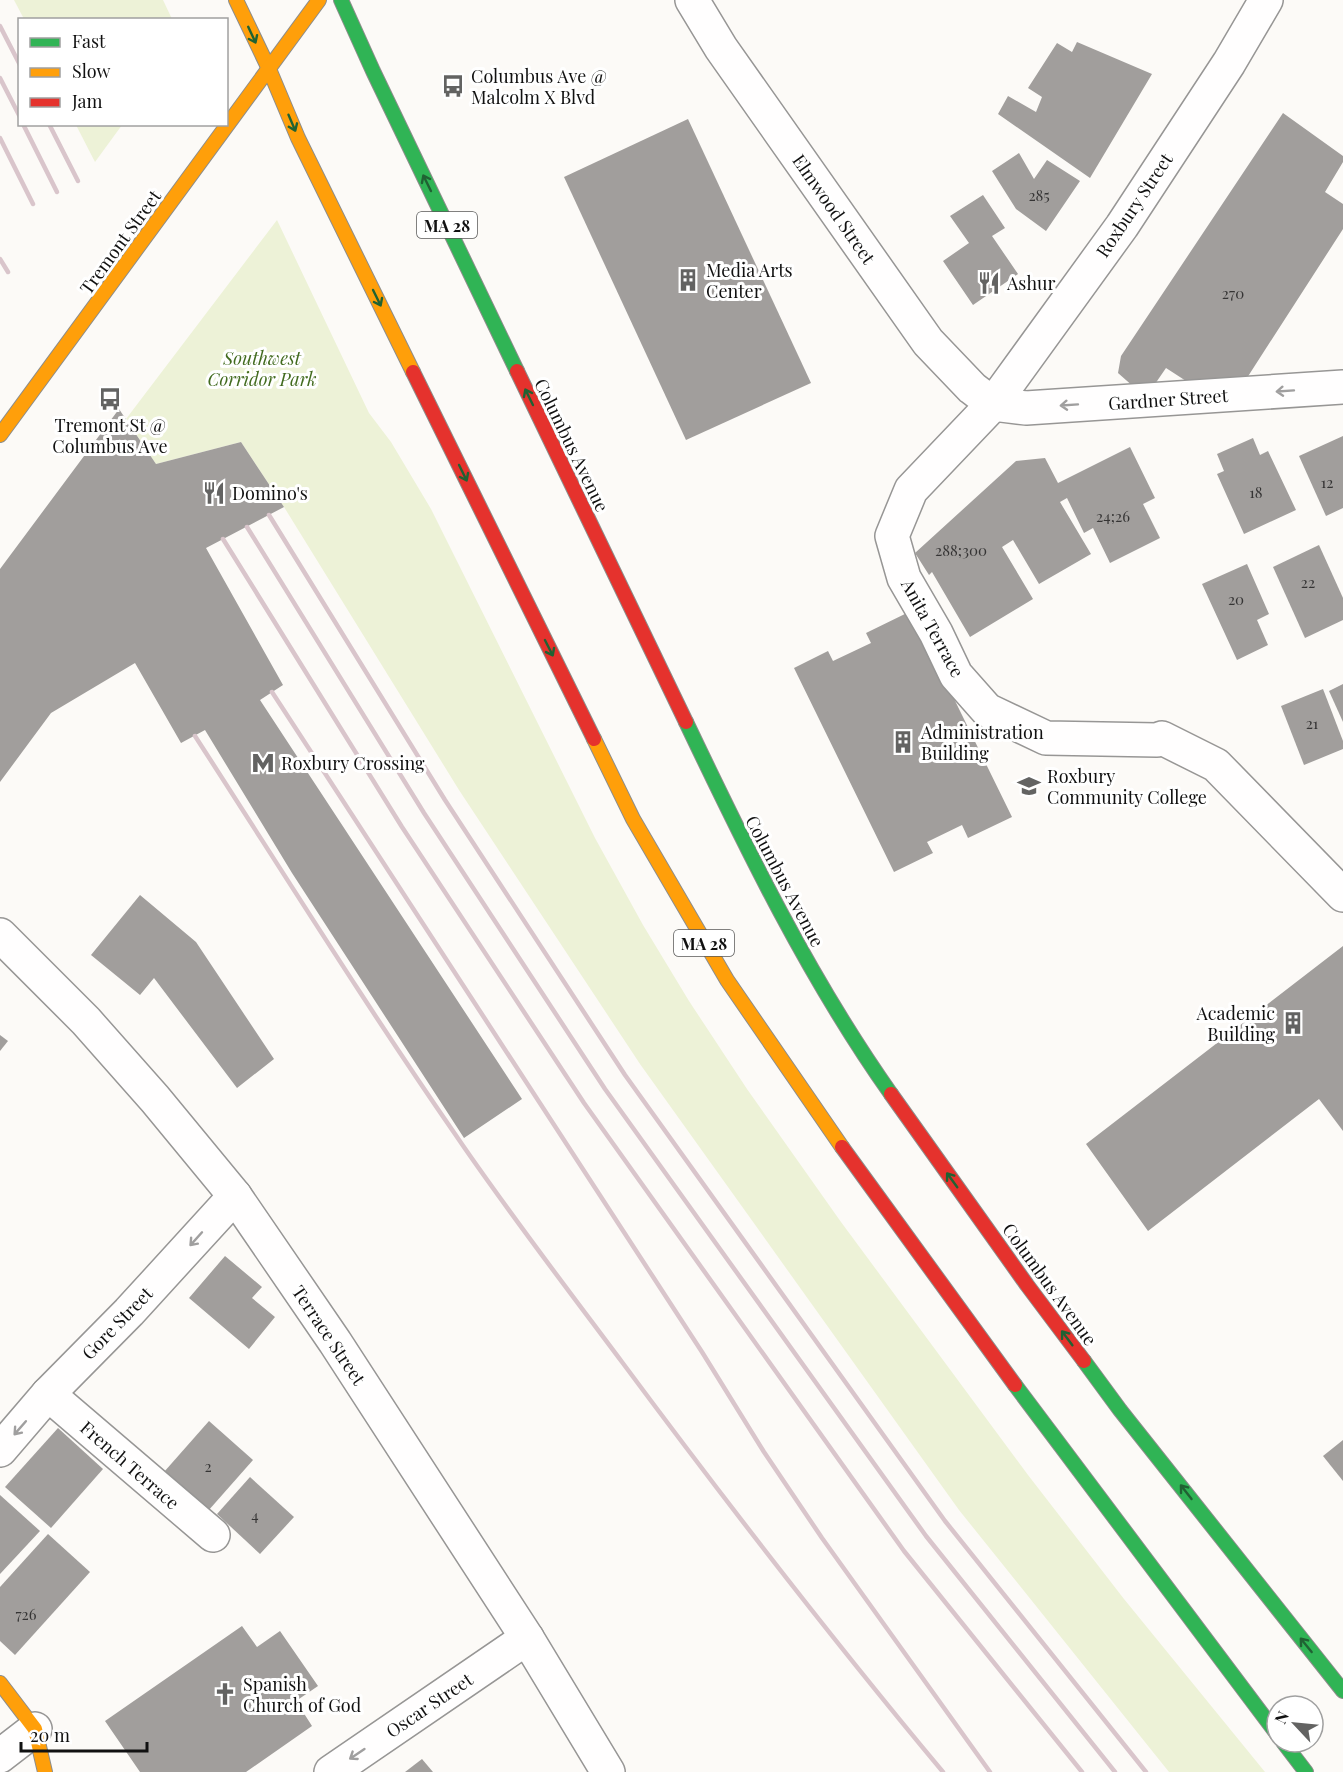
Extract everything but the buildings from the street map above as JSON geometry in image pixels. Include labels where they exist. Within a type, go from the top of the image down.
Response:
[{"type":"main road","name":"MA 28","points":[[236,0],[269,69],[298,138],[633,819],[722,972],[802,1092],[962,1313],[1265,1718]]},
{"type":"main road","name":"Tremont Street","points":[[228,125],[319,0]]},
{"type":"main road","name":"Columbus Avenue","points":[[341,0],[735,825],[810,968],[866,1058],[1027,1285],[1120,1410],[1343,1691]]},
{"type":"main road","name":"Tremont Street","points":[[0,435],[227,126]]},
{"type":"main road","points":[[0,1683],[35,1729],[45,1772]]},
{"type":"main road","points":[[1292,1754],[1306,1772]]},
{"type":"street","name":"Elmwood Street","points":[[692,0],[721,48],[928,342],[972,388],[993,404]]},
{"type":"street","name":"Roxbury Street","points":[[993,404],[1122,226],[1229,63],[1266,0]]},
{"type":"street","name":"Gardner Street","points":[[993,404],[1026,408],[1343,387]]},
{"type":"street","name":"Anita Terrace","points":[[993,404],[911,490],[892,536],[904,578],[936,633],[956,675],[987,711],[1046,738],[1157,740],[1162,738],[1216,765],[1343,895]]},
{"type":"street","name":"Terrace Street","points":[[0,935],[86,1021],[155,1099],[235,1196],[335,1342],[527,1638],[608,1772]]},
{"type":"street","name":"Gore Street","points":[[0,1450],[48,1394],[129,1312],[235,1196]]},
{"type":"street","name":"French Terrace","points":[[48,1394],[213,1535]]},
{"type":"street","name":"Oscar Street","points":[[331,1772],[527,1638]]},
{"type":"street","points":[[0,1756],[35,1729]]},
{"type":"green space","points":[[14,0],[163,0],[172,18],[23,18]]},
{"type":"green space","points":[[77,126],[121,126],[95,162]]},
{"type":"green space","name":"Southwest Corridor Park","points":[[277,220],[369,413],[391,442],[431,509],[595,838],[643,925],[689,1001],[747,1089],[841,1222],[1028,1475],[1124,1599],[1265,1772],[1169,1772],[959,1510],[640,1064],[459,790],[284,507],[241,442],[156,464],[126,419]]},
{"type":"railway","points":[[0,26],[18,61]]},
{"type":"railway","points":[[0,78],[18,113]]},
{"type":"railway","points":[[24,126],[57,192]]},
{"type":"railway","points":[[50,126],[78,181]]},
{"type":"railway","points":[[0,138],[33,204]]},
{"type":"railway","points":[[0,259],[8,272]]},
{"type":"railway","points":[[269,515],[445,800],[625,1075],[945,1521],[1146,1772]]},
{"type":"railway","points":[[247,527],[424,813],[605,1089],[926,1536],[1115,1772]]},
{"type":"railway","points":[[223,539],[402,827],[584,1103],[904,1551],[1082,1772]]},
{"type":"railway","points":[[272,692],[702,1352],[764,1452],[822,1538],[990,1772]]},
{"type":"railway","points":[[195,736],[388,1036],[496,1192],[740,1518],[820,1621],[943,1772]]},
{"type":"traffic: fast","points":[[341,0],[517,371]]},
{"type":"traffic: fast","points":[[686,722],[732,818],[806,959],[861,1050],[891,1094]]},
{"type":"traffic: fast","points":[[1084,1361],[1120,1410],[1343,1691]]},
{"type":"traffic: fast","points":[[1015,1385],[1265,1718]]},
{"type":"traffic: fast","points":[[1292,1754],[1306,1772]]},
{"type":"traffic: slow","points":[[236,0],[269,69],[298,138],[413,372]]},
{"type":"traffic: slow","points":[[228,124],[319,0]]},
{"type":"traffic: slow","points":[[0,435],[227,126]]},
{"type":"traffic: slow","points":[[594,739],[633,819],[727,980],[842,1147]]},
{"type":"traffic: slow","points":[[0,1683],[35,1729],[45,1772]]},
{"type":"traffic: jam","points":[[517,371],[686,722]]},
{"type":"traffic: jam","points":[[413,372],[594,739]]},
{"type":"traffic: jam","points":[[891,1094],[1084,1361]]},
{"type":"traffic: jam","points":[[842,1147],[1015,1385]]},
{"type":"place","name":"Columbus Ave @ Malcolm X Blvd","points":[[453,86]]},
{"type":"place","name":"Media Arts Center","points":[[688,280]]},
{"type":"place","name":"Ashur","points":[[989,283]]},
{"type":"place","name":"Tremont St @ Columbus Ave","points":[[110,399]]},
{"type":"place","name":"Domino's","points":[[214,493]]},
{"type":"place","name":"Administration Building","points":[[903,742]]},
{"type":"place","name":"Roxbury Crossing","points":[[263,763]]},
{"type":"place","name":"Roxbury Community College","points":[[1029,786]]},
{"type":"place","name":"Academic Building","points":[[1293,1023]]},
{"type":"place","name":"Spanish Church of God","points":[[225,1694]]}]
